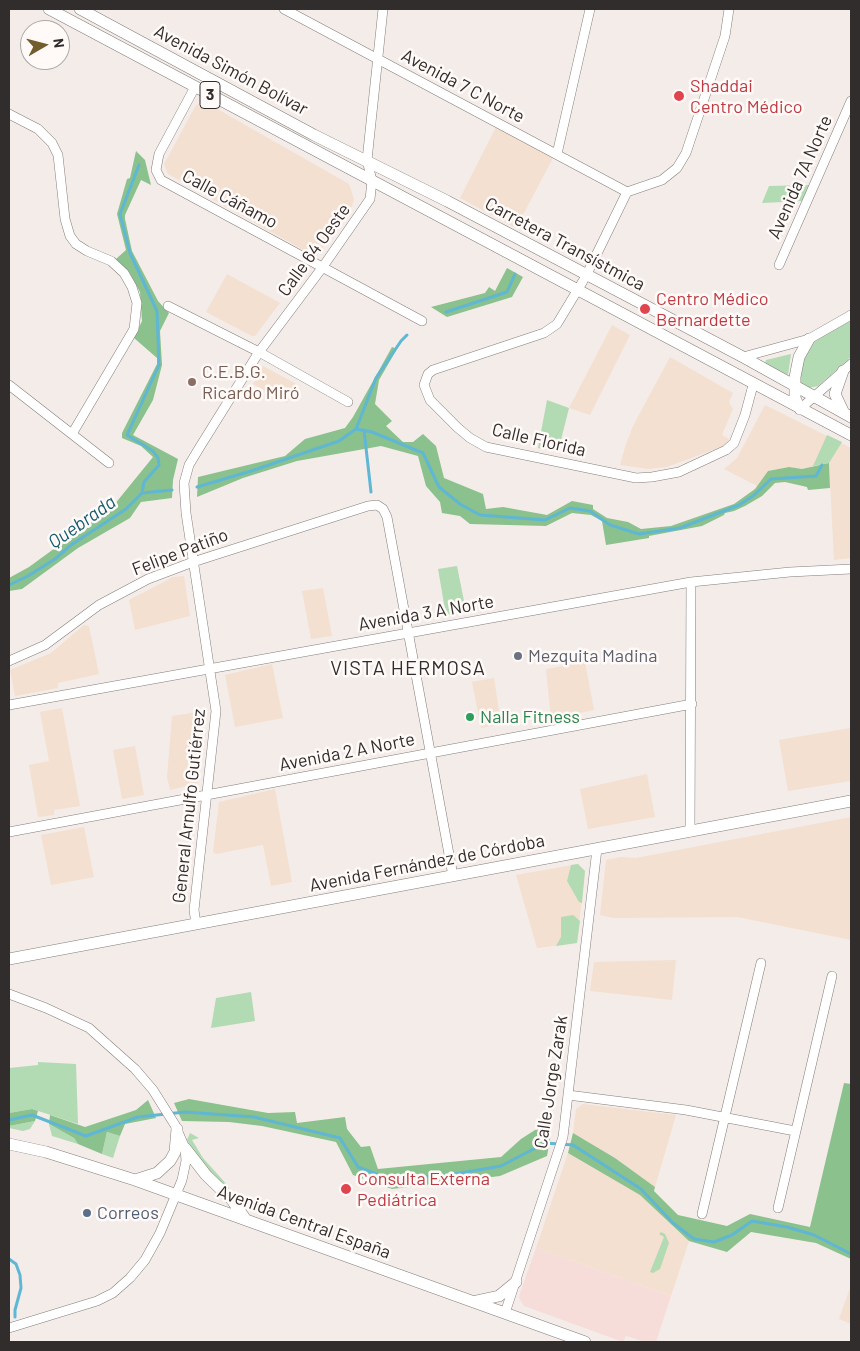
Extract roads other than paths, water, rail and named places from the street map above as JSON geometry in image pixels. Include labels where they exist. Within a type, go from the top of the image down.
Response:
[{"type":"main road","name":"Avenida Simón Bolívar","points":[[49,9],[372,181]]},
{"type":"main road","name":"Avenida Simón Bolívar","points":[[80,9],[367,160]]},
{"type":"main road","name":"Carretera Transístmica","points":[[367,160],[586,276],[743,356],[847,415]]},
{"type":"main road","name":"Carretera Transístmica","points":[[372,181],[851,435]]},
{"type":"main road","points":[[800,409],[795,398],[794,384],[799,357],[809,339]]},
{"type":"main road","points":[[847,367],[836,394],[837,403],[847,415]]},
{"type":"main road","name":"Avenida Fernández de Córdoba","points":[[9,959],[851,801]]},
{"type":"main road","points":[[135,1180],[157,1173],[170,1161],[175,1152],[176,1127]]},
{"type":"main road","name":"Avenida Central España","points":[[9,1144],[46,1152],[135,1180],[585,1342]]},
{"type":"main road","points":[[184,1148],[206,1175],[232,1200],[246,1220]]},
{"type":"main road","points":[[474,1301],[499,1296],[516,1282]]},
{"type":"street","name":"Avenida 7 C Norte","points":[[284,9],[627,192]]},
{"type":"street","name":"Calle 64 Oeste","points":[[184,483],[198,450],[259,352],[322,268],[370,199],[372,181],[367,160],[383,9]]},
{"type":"street","points":[[557,154],[590,9]]},
{"type":"street","points":[[577,291],[627,192],[662,180],[677,168],[686,153],[725,36],[729,9]]},
{"type":"street","name":"Calle Cáñamo","points":[[195,87],[159,154],[156,170],[161,180],[422,321]]},
{"type":"street","name":"Avenida 7A Norte","points":[[779,265],[851,101]]},
{"type":"street","points":[[9,114],[38,129],[52,143],[58,154],[65,219],[70,236],[81,247],[111,261],[124,273],[132,287],[137,303],[134,329],[72,434]]},
{"type":"street","name":"Calle Florida","points":[[577,291],[551,330],[442,366],[428,374],[424,385],[430,400],[470,438],[486,446],[644,478],[679,472],[726,450],[734,443],[754,385]]},
{"type":"street","points":[[168,306],[259,352],[348,402]]},
{"type":"street","points":[[743,356],[809,339],[851,315]]},
{"type":"street","points":[[800,409],[813,395],[847,367]]},
{"type":"street","points":[[9,385],[109,463]]},
{"type":"street","name":"General Arnulfo Gutiérrez","points":[[184,483],[186,513],[216,711],[194,910],[196,924]]},
{"type":"street","name":"Felipe Patiño","points":[[9,661],[45,645],[98,605],[148,579],[193,562],[368,506],[378,505],[383,509],[387,517],[410,632]]},
{"type":"street","name":"Avenida 3 A Norte","points":[[9,705],[691,582],[790,572],[851,569]]},
{"type":"street","points":[[690,832],[691,582]]},
{"type":"street","points":[[410,632],[453,876]]},
{"type":"street","name":"Avenida 2 A Norte","points":[[9,832],[692,704]]},
{"type":"street","name":"Calle Jorge Zarak","points":[[504,1313],[563,1138],[598,849]]},
{"type":"street","points":[[702,1214],[761,963]]},
{"type":"street","points":[[778,1208],[832,976]]},
{"type":"street","points":[[9,994],[46,1008],[89,1028],[135,1069],[168,1113],[176,1127],[184,1148],[185,1172],[145,1260],[113,1294],[84,1306],[9,1328]]},
{"type":"street","points":[[568,1095],[686,1110],[795,1132]]},
{"type":"waterway","points":[[139,165],[120,214],[130,253],[157,311],[159,365],[127,435],[153,451],[158,458],[159,465],[144,482],[142,493]]},
{"type":"waterway","name":"Quebrada","points":[[446,312],[507,292],[515,274]]},
{"type":"waterway","name":"Quebrada","points":[[356,429],[376,378],[407,335]]},
{"type":"waterway","name":"Quebrada","points":[[197,487],[339,441],[356,429],[372,432],[423,453],[439,487],[460,504],[480,515],[545,520],[570,508],[590,511],[610,525],[639,534],[680,528],[739,505],[753,496],[771,479],[816,476],[822,465]]},
{"type":"waterway","points":[[364,430],[371,492]]},
{"type":"waterway","name":"Quebrada","points":[[9,585],[28,576],[55,559],[71,545],[126,509],[142,493],[172,490]]},
{"type":"waterway","points":[[9,1120],[32,1115],[86,1136],[138,1117],[185,1112],[254,1117],[340,1138],[358,1167],[387,1178],[443,1176],[501,1166],[545,1143],[573,1145],[641,1189],[673,1223],[694,1239],[714,1242],[732,1235],[752,1221],[787,1227],[814,1235],[851,1254]]},
{"type":"waterway","points":[[9,1259],[16,1264],[20,1275],[21,1288],[15,1317]]},
{"type":"place","name":"Shaddai Centro Médico","points":[[679,96]]},
{"type":"place","name":"Centro Médico Bernardette","points":[[645,309]]},
{"type":"place","name":"C.E.B.G. Ricardo Miró","points":[[192,382]]},
{"type":"place","name":"Mezquita Madina","points":[[518,656]]},
{"type":"place","name":"Nalla Fitness","points":[[470,717]]},
{"type":"place","name":"Consulta Externa Pediátrica","points":[[346,1189]]},
{"type":"place","name":"Correos","points":[[87,1213]]},
{"type":"district","name":"VISTA HERMOSA","points":[[408,668]]}]
